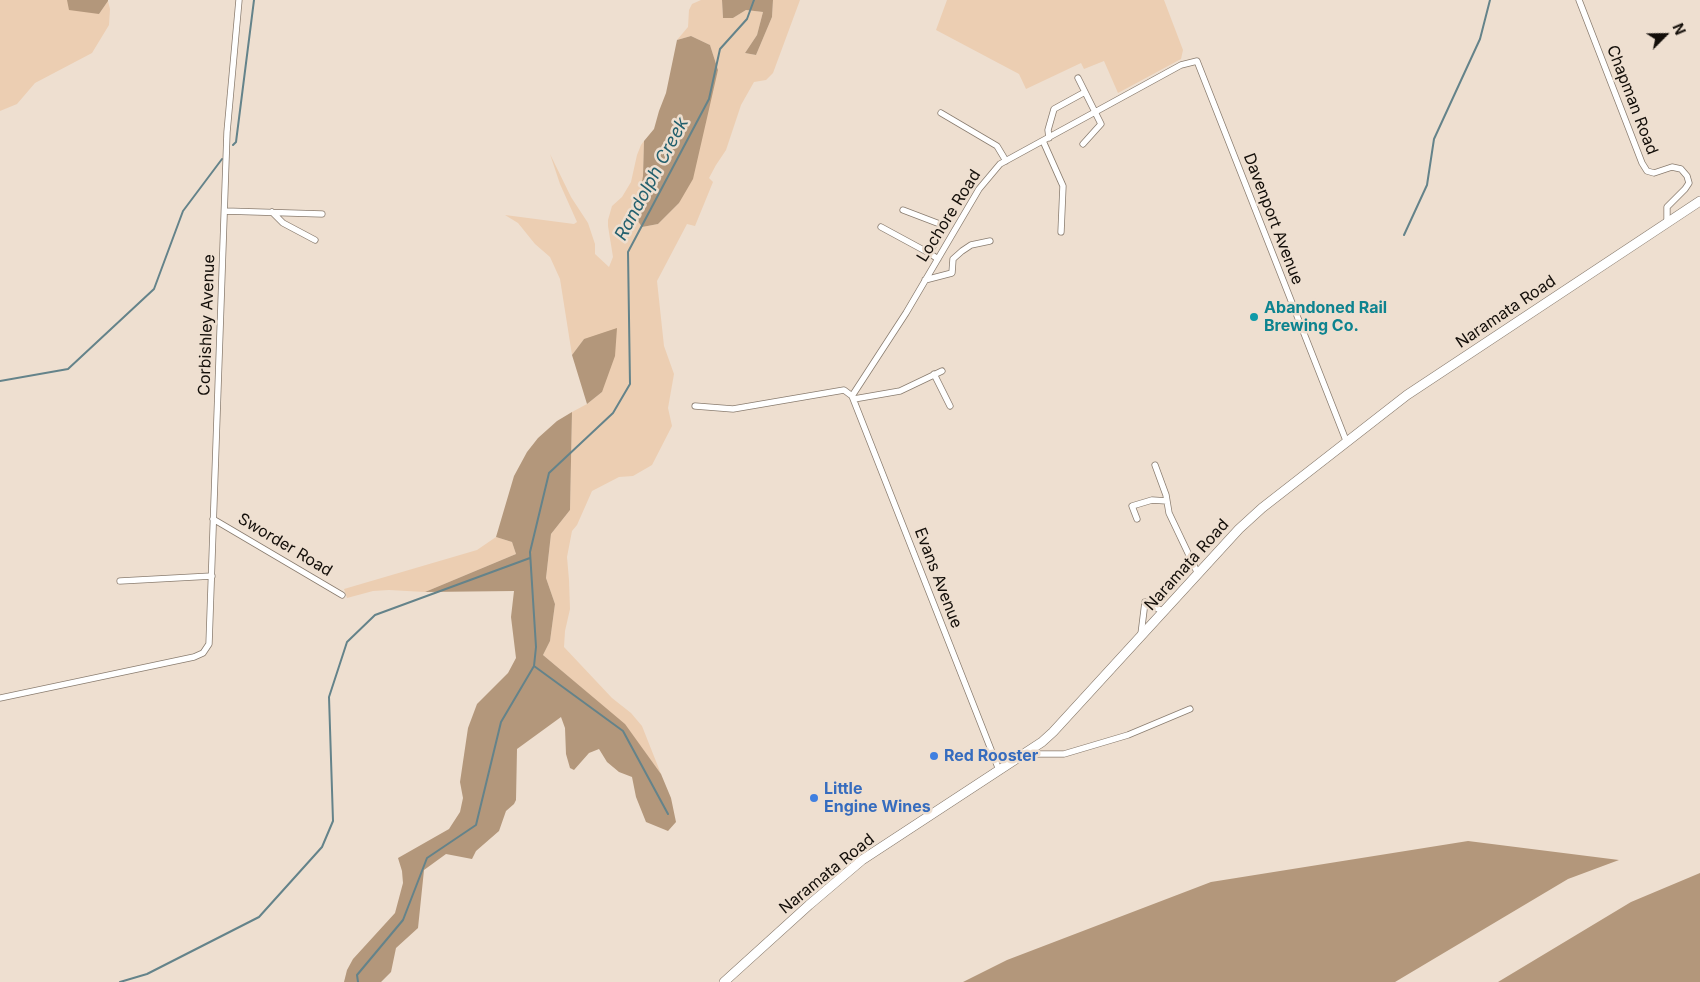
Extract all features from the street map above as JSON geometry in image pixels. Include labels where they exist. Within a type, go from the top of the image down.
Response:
[{"type":"main road","name":"Naramata Road","points":[[724,982],[855,866],[1054,732],[1250,519],[1407,395],[1700,201]]},
{"type":"street","name":"Corbishley Avenue","points":[[0,698],[194,657],[206,650],[210,637],[227,132],[239,0]]},
{"type":"street","name":"Chapman Road","points":[[1579,0],[1642,163],[1647,171],[1654,173],[1672,167],[1681,169],[1688,176],[1689,183],[1685,189],[1667,207],[1667,222]]},
{"type":"street","name":"Lochore Road","points":[[853,398],[979,189],[1000,164],[1181,65],[1196,62]]},
{"type":"street","name":"Davenport Avenue","points":[[1196,62],[1346,443]]},
{"type":"street","points":[[1078,78],[1096,112],[1100,124],[1083,144]]},
{"type":"street","points":[[1050,138],[1048,130],[1054,109],[1086,92]]},
{"type":"street","points":[[941,113],[997,146],[1006,161]]},
{"type":"street","points":[[1043,141],[1063,186],[1061,232]]},
{"type":"street","points":[[904,210],[945,226],[929,253]]},
{"type":"street","points":[[225,211],[322,214]]},
{"type":"street","points":[[272,212],[283,223],[315,240]]},
{"type":"street","points":[[881,227],[938,259]]},
{"type":"street","points":[[925,280],[952,273],[953,259],[962,251],[971,245],[990,241]]},
{"type":"street","points":[[695,406],[732,409],[844,390],[853,398],[900,390],[942,371]]},
{"type":"street","points":[[934,374],[950,406]]},
{"type":"street","name":"Evans Avenue","points":[[853,398],[999,770]]},
{"type":"street","points":[[1155,465],[1167,501],[1169,514],[1198,574]]},
{"type":"street","points":[[1137,519],[1132,506],[1152,500],[1167,501]]},
{"type":"street","name":"Sworder Road","points":[[214,519],[342,594]]},
{"type":"street","points":[[120,581],[212,576]]},
{"type":"street","points":[[1141,637],[1145,602],[1164,612]]},
{"type":"street","points":[[1023,754],[1064,754],[1128,734],[1190,709]]},
{"type":"shaded area","points":[[0,0],[89,0],[99,14],[108,1],[110,9],[109,25],[92,53],[35,83],[17,104],[0,111]]},
{"type":"shaded area","points":[[67,0],[108,1],[99,14],[69,10]]},
{"type":"shaded area","points":[[701,0],[722,0],[723,18],[733,18],[746,10],[763,12],[757,35],[745,53],[756,55],[772,17],[773,0],[800,0],[773,73],[766,80],[754,82],[741,105],[726,150],[709,178],[713,182],[695,226],[687,224],[657,281],[664,346],[674,374],[668,408],[672,426],[652,465],[633,476],[619,477],[592,491],[577,525],[572,531],[567,557],[570,609],[565,631],[564,647],[612,698],[631,713],[642,726],[661,774],[624,724],[543,655],[550,641],[555,604],[546,578],[551,534],[570,510],[572,412],[587,404],[602,392],[584,339],[572,355],[560,279],[550,257],[535,244],[518,223],[505,215],[574,224],[577,222],[560,184],[550,154],[571,197],[588,223],[595,244],[595,254],[609,267],[613,257],[608,220],[612,206],[622,197],[631,182],[637,155],[644,141],[642,227],[658,224],[679,203],[718,70],[710,45],[691,36],[677,40],[688,27],[689,10],[692,4]]},
{"type":"shaded area","points":[[722,0],[773,0],[772,17],[756,55],[745,53],[757,35],[763,12],[746,10],[733,18],[723,18]]},
{"type":"shaded area","points":[[947,0],[1164,0],[1183,50],[1181,59],[1118,93],[1104,61],[1084,69],[1081,63],[1026,89],[1019,74],[936,30]]},
{"type":"shaded area","points":[[691,36],[710,45],[718,70],[693,179],[679,203],[658,224],[642,227],[636,218],[643,176],[644,141],[654,129],[666,93],[677,40]]},
{"type":"shaded area","points":[[617,328],[615,356],[602,392],[587,404],[572,355],[584,339]]},
{"type":"shaded area","points":[[572,412],[570,510],[551,534],[546,578],[555,604],[550,641],[543,655],[625,724],[661,774],[671,798],[676,822],[668,831],[646,822],[636,797],[632,777],[619,772],[607,762],[599,749],[589,753],[574,770],[570,768],[566,754],[565,728],[561,717],[517,749],[516,800],[506,811],[499,831],[476,851],[472,859],[446,854],[424,870],[418,928],[396,948],[391,972],[381,982],[344,982],[347,970],[353,959],[395,913],[403,883],[398,858],[449,829],[460,812],[463,798],[460,782],[468,728],[477,704],[508,673],[516,658],[511,617],[514,591],[425,592],[516,554],[512,542],[496,537],[514,476],[527,452],[538,438],[557,421]]},
{"type":"shaded area","points":[[496,537],[512,542],[516,554],[425,592],[373,591],[347,598],[344,589],[477,550]]},
{"type":"shaded area","points":[[1468,841],[1619,860],[1568,879],[1395,982],[963,982],[1007,960],[1211,882]]},
{"type":"shaded area","points":[[1700,873],[1700,982],[1498,982],[1631,902]]},
{"type":"waterway","points":[[233,145],[236,142],[254,0]]},
{"type":"waterway","name":"Randolph Creek","points":[[358,982],[357,975],[403,920],[427,858],[476,825],[501,722],[534,666],[536,647],[530,552],[549,473],[613,413],[630,384],[628,252],[709,99],[720,49],[747,19],[754,0]]},
{"type":"waterway","points":[[1404,235],[1427,185],[1434,139],[1480,39],[1490,0]]},
{"type":"waterway","points":[[0,381],[68,369],[154,289],[183,211],[222,159]]},
{"type":"waterway","points":[[120,982],[147,974],[259,917],[322,847],[333,821],[329,697],[347,642],[375,615],[530,558]]},
{"type":"waterway","points":[[534,666],[623,731],[668,814]]},
{"type":"place","name":"Abandoned Rail Brewing Co.","points":[[1254,317]]},
{"type":"place","name":"Red Rooster","points":[[934,756]]},
{"type":"place","name":"Little Engine Wines","points":[[814,798]]}]
